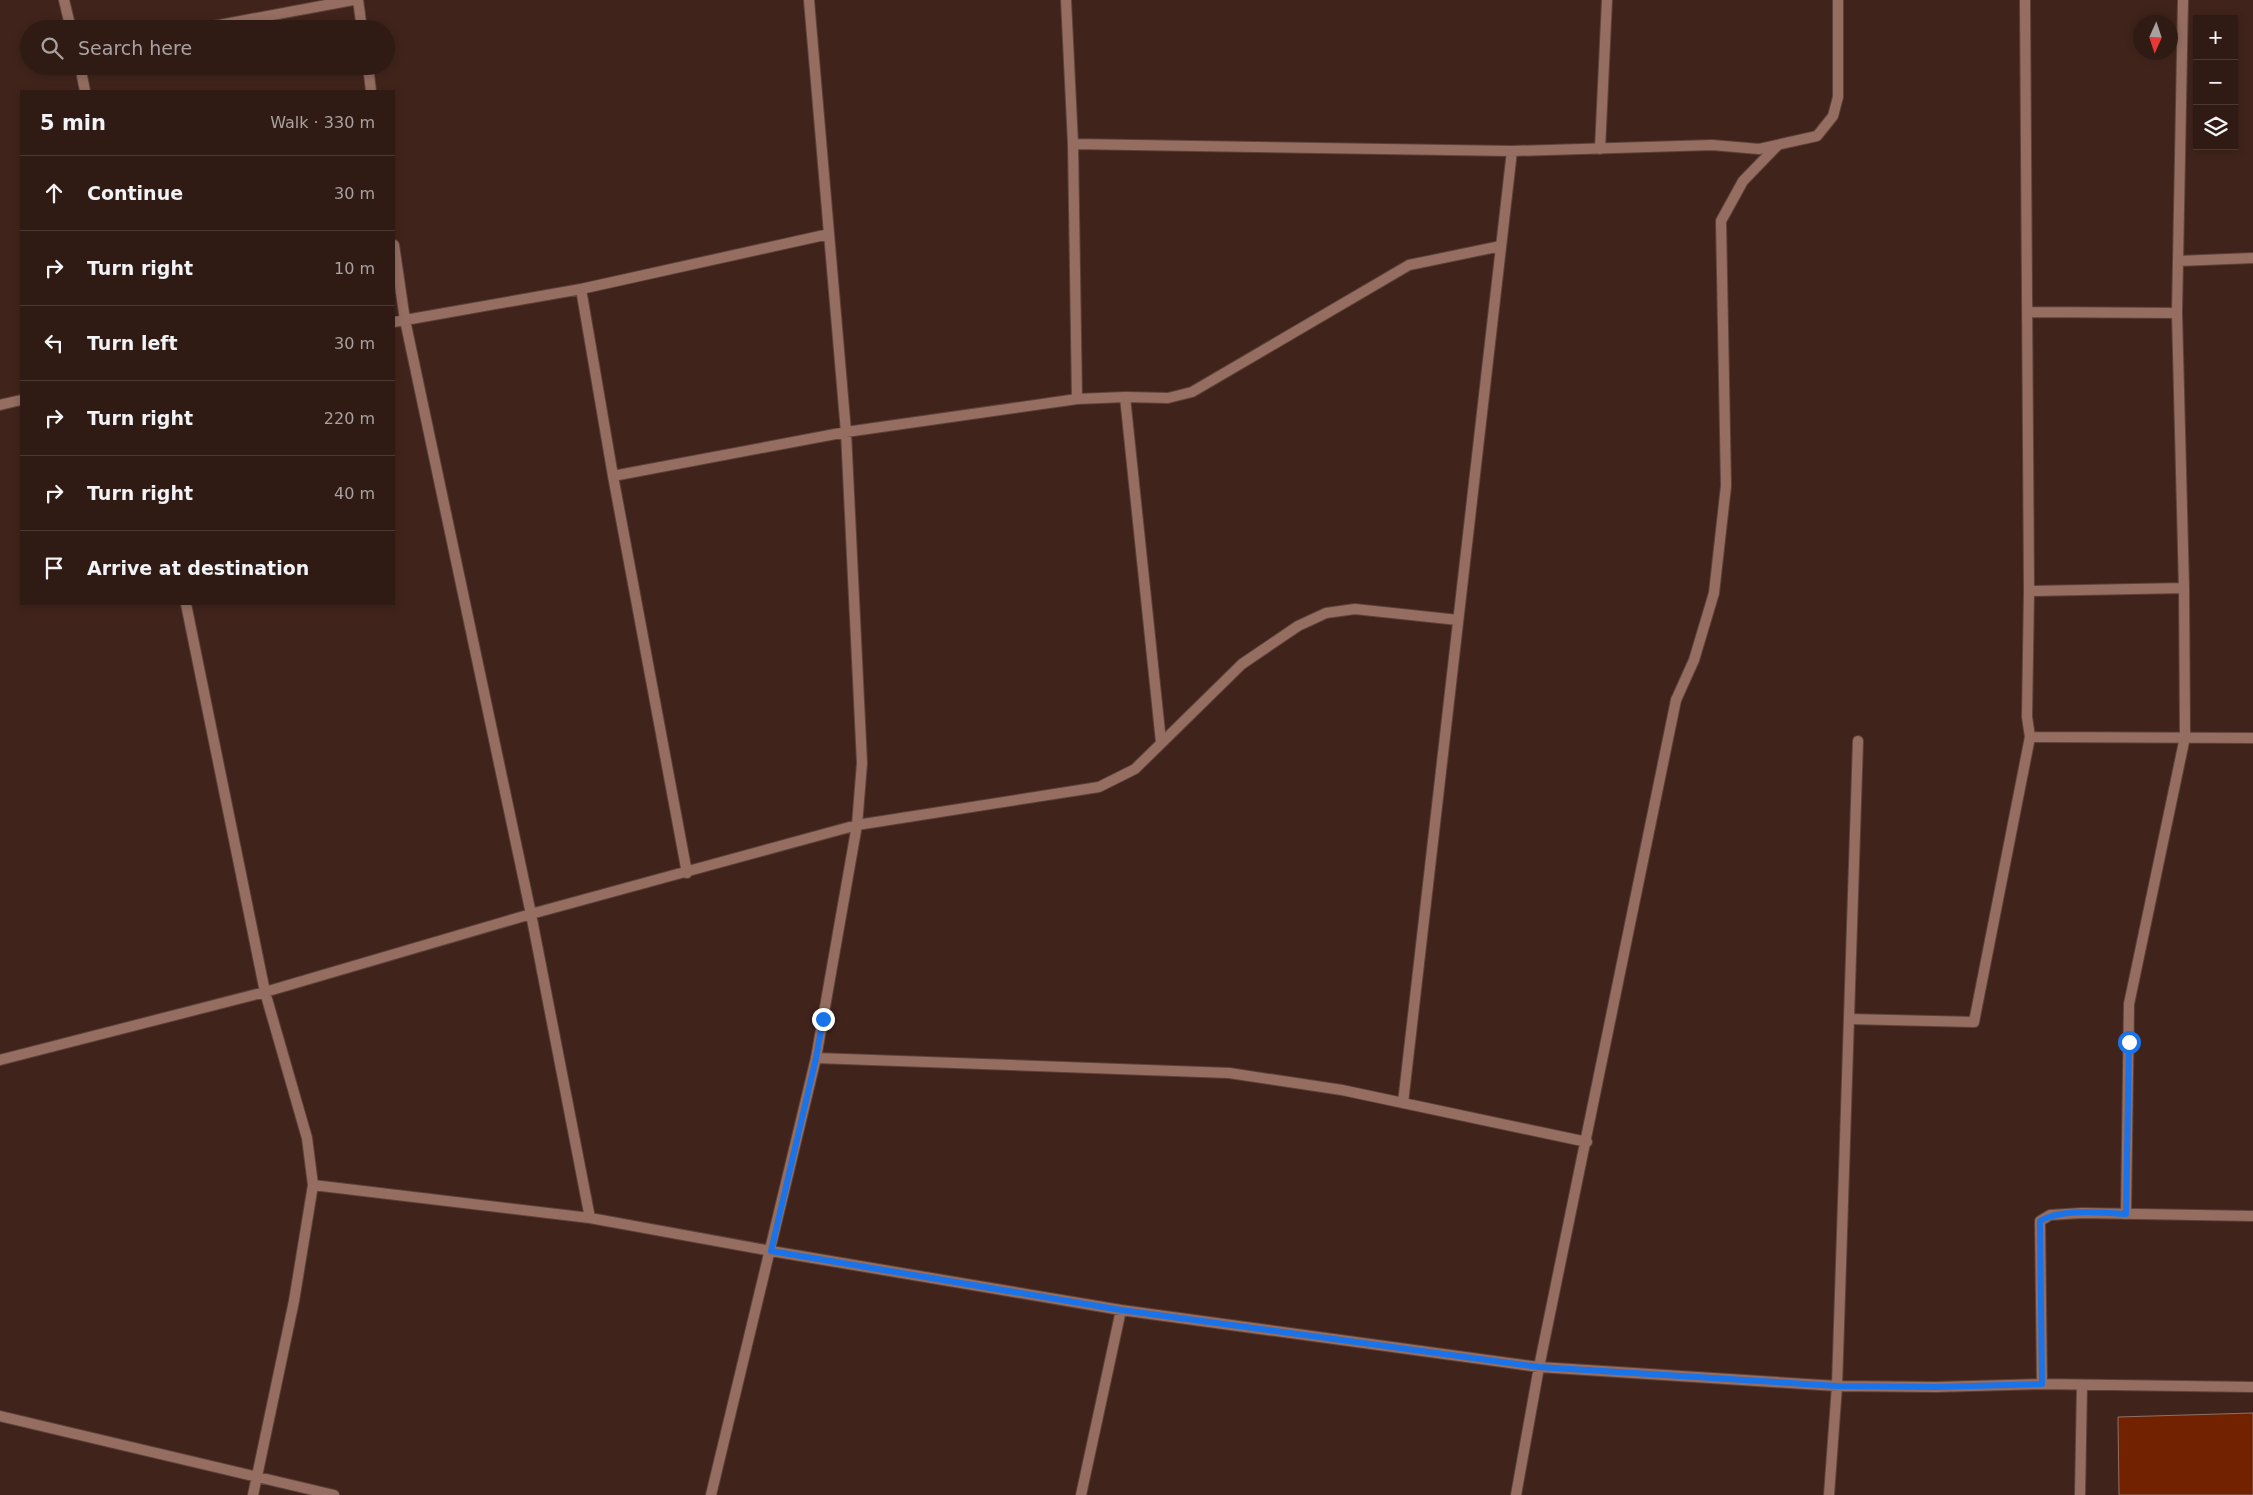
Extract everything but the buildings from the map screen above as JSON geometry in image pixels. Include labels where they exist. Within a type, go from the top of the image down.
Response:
[{"type":"street","points":[[64,0],[70,20]]},
{"type":"street","points":[[246,20],[353,0]]},
{"type":"street","points":[[358,0],[361,20]]},
{"type":"street","points":[[711,1495],[816,1058],[857,825],[862,763],[846,432],[809,0]]},
{"type":"street","points":[[1066,0],[1073,144],[1077,399]]},
{"type":"street","points":[[1600,149],[1607,0]]},
{"type":"street","points":[[1073,144],[1512,151],[1712,145],[1759,149],[1817,136],[1834,116],[1838,97],[1838,0]]},
{"type":"street","points":[[1849,1019],[1974,1022],[2030,737],[2027,717],[2029,591],[2028,312],[2024,0]]},
{"type":"street","points":[[2126,1214],[2130,1004],[2185,737],[2184,588],[2177,313],[2183,0]]},
{"type":"street","points":[[82,75],[85,90]]},
{"type":"street","points":[[369,75],[371,90]]},
{"type":"street","points":[[1516,1495],[1539,1367],[1587,1142],[1676,700],[1694,660],[1714,593],[1726,486],[1721,221],[1743,181],[1778,145]]},
{"type":"street","points":[[1403,1103],[1512,151]]},
{"type":"street","points":[[395,322],[581,289],[829,234]]},
{"type":"street","points":[[613,476],[846,432],[1077,399],[1168,398],[1192,392],[1409,264],[1501,246]]},
{"type":"street","points":[[395,253],[404,320],[531,914],[590,1218]]},
{"type":"street","points":[[2178,261],[2253,258]]},
{"type":"street","points":[[581,289],[613,476],[687,873]]},
{"type":"street","points":[[2028,312],[2177,313]]},
{"type":"street","points":[[1125,397],[1162,742]]},
{"type":"street","points":[[0,405],[20,400]]},
{"type":"street","points":[[2029,591],[2184,588]]},
{"type":"street","points":[[186,605],[265,992],[307,1138],[313,1185],[294,1302],[253,1495]]},
{"type":"street","points":[[0,1060],[265,992],[531,914],[687,873],[857,825],[1099,787],[1135,770],[1242,664],[1298,626],[1326,613],[1355,608],[1458,620]]},
{"type":"street","points":[[2030,737],[2253,738]]},
{"type":"street","points":[[1829,1495],[1837,1386],[1858,741]]},
{"type":"street","points":[[816,1058],[1229,1073],[1342,1090],[1587,1142]]},
{"type":"street","points":[[313,1185],[590,1218],[771,1251],[1121,1310],[1539,1367],[1837,1386],[1936,1387],[2042,1384],[2253,1387]]},
{"type":"street","points":[[2042,1384],[2040,1221],[2050,1215],[2082,1213],[2253,1216]]},
{"type":"street","points":[[1081,1495],[1121,1310]]},
{"type":"street","points":[[2080,1495],[2082,1385]]},
{"type":"street","points":[[0,1416],[334,1495]]},
{"type":"route","points":[[823,1019],[816,1058],[771,1251],[1121,1310],[1539,1367],[1837,1386],[1936,1387],[2042,1384],[2040,1221],[2050,1215],[2082,1213],[2126,1214],[2129,1042]]}]
